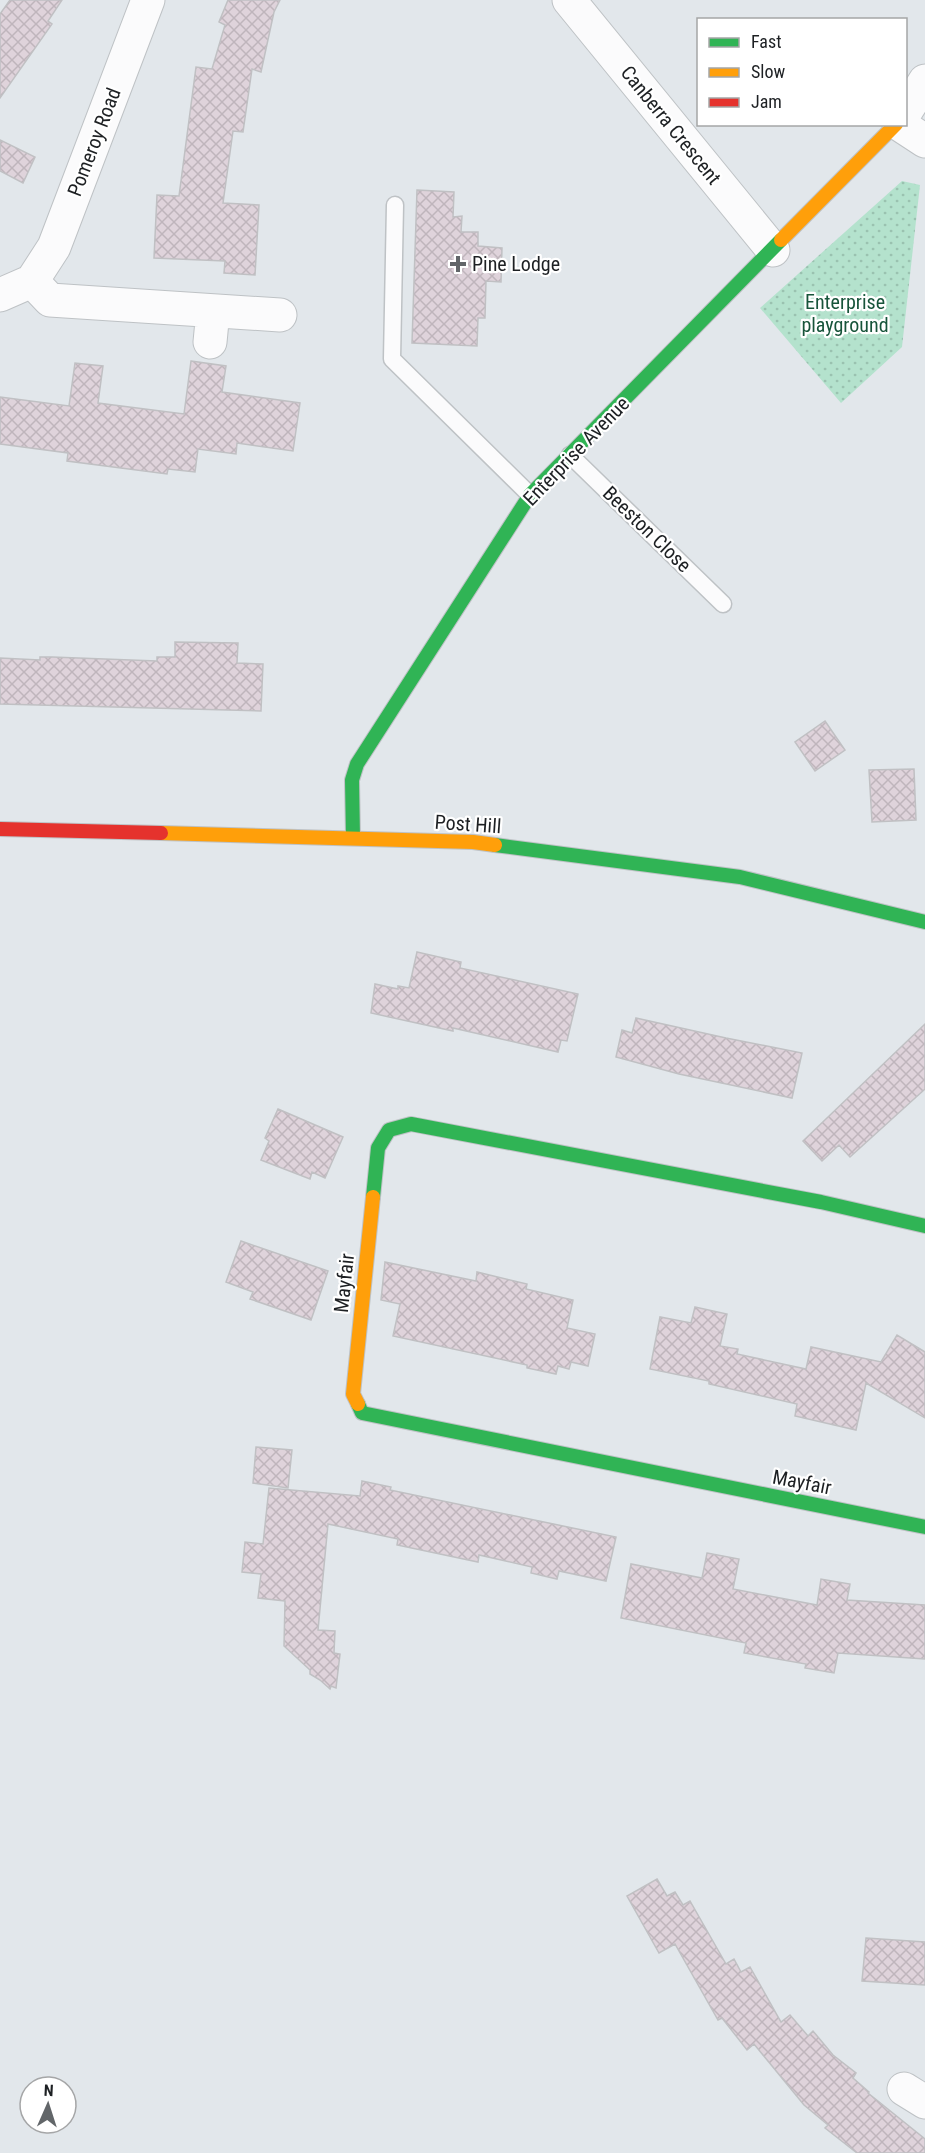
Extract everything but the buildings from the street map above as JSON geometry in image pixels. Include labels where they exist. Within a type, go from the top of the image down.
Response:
[{"type":"street","name":"Pomeroy Road","points":[[32,281],[54,247],[148,0]]},
{"type":"street","name":"Canberra Crescent","points":[[570,0],[773,250]]},
{"type":"street","points":[[907,109],[925,81]]},
{"type":"street","name":"Enterprise Avenue","points":[[353,838],[352,780],[357,764],[530,495],[896,126]]},
{"type":"street","points":[[901,126],[925,141]]},
{"type":"street","points":[[0,295],[32,281],[51,300],[280,315]]},
{"type":"street","points":[[210,342],[213,310]]},
{"type":"street","name":"Post Hill","points":[[0,829],[473,842],[740,877],[925,922]]},
{"type":"street","name":"Mayfair","points":[[925,1226],[820,1202],[411,1124],[389,1130],[378,1148],[353,1394],[362,1413],[925,1527]]},
{"type":"lane","points":[[395,205],[392,359],[530,495]]},
{"type":"lane","name":"Beeston Close","points":[[570,455],[723,604]]},
{"type":"green space","name":"Enterprise playground","points":[[902,181],[920,185],[902,347],[841,403],[760,308]]},
{"type":"traffic: fast","points":[[353,838],[352,780],[357,764],[530,495],[781,240]]},
{"type":"traffic: fast","points":[[495,845],[740,877],[925,922]]},
{"type":"traffic: fast","points":[[373,1197],[378,1148],[389,1130],[411,1124],[821,1202],[925,1226]]},
{"type":"traffic: fast","points":[[358,1404],[362,1413],[925,1527]]},
{"type":"traffic: slow","points":[[781,240],[894,126]]},
{"type":"traffic: slow","points":[[161,833],[473,842],[495,845]]},
{"type":"traffic: slow","points":[[358,1404],[353,1394],[373,1197]]},
{"type":"traffic: jam","points":[[0,829],[161,833]]},
{"type":"place","name":"Pine Lodge","points":[[458,264]]}]
